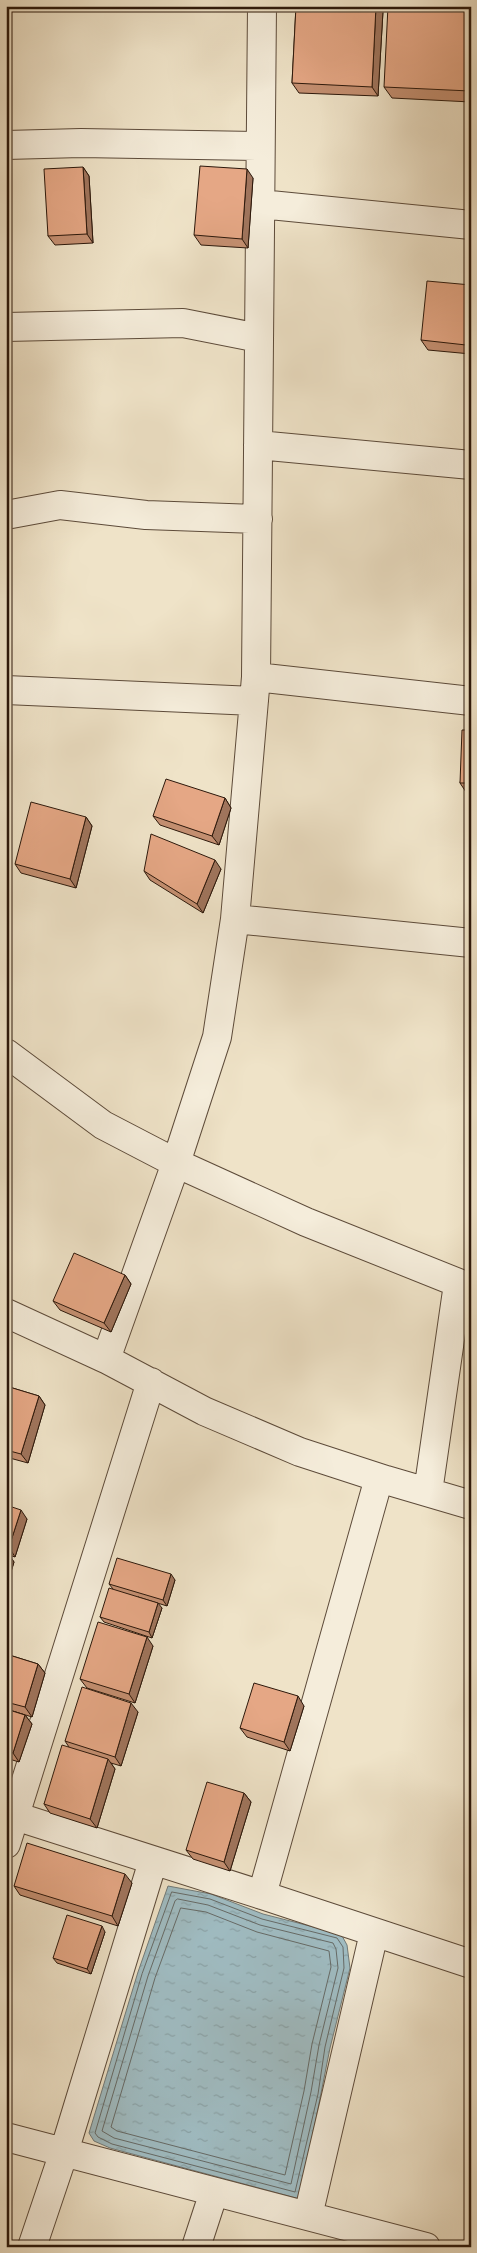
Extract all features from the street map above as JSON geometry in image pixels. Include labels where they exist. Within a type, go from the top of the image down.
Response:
[{"type":"street","points":[[106,1359],[176,1163],[217,1037],[235,919],[255,689],[262,6]]},
{"type":"street","points":[[6,145],[81,143],[260,146]]},
{"type":"street","points":[[260,204],[471,225]]},
{"type":"street","points":[[6,327],[183,323],[259,338]]},
{"type":"street","points":[[258,444],[471,465]]},
{"type":"street","points":[[6,515],[60,505],[146,515],[258,519]]},
{"type":"street","points":[[6,690],[255,689],[471,701]]},
{"type":"street","points":[[235,919],[471,943]]},
{"type":"street","points":[[6,1053],[103,1125],[176,1163],[306,1222],[465,1286],[428,1492]]},
{"type":"street","points":[[7,1314],[106,1359],[204,1411],[300,1452],[471,1505]]},
{"type":"street","points":[[6,1844],[151,1382]]},
{"type":"street","points":[[262,1894],[379,1478]]},
{"type":"street","points":[[15,1816],[262,1894],[471,1964]]},
{"type":"street","points":[[32,2247],[64,2152],[153,1861]]},
{"type":"street","points":[[308,2216],[374,1933]]},
{"type":"street","points":[[6,2137],[308,2216],[334,2235],[426,2247]]},
{"type":"street","points":[[196,2247],[214,2192]]},
{"type":"water","points":[[168,1886],[211,1894],[263,1914],[341,1934],[347,1945],[350,1968],[330,2048],[300,2199],[110,2148],[94,2141],[89,2133],[138,1972]]},
{"type":"building","points":[[296,6],[376,6],[372,87],[292,83]]},
{"type":"building","points":[[388,6],[471,6],[470,91],[384,87]]},
{"type":"building","points":[[200,166],[247,169],[242,239],[194,235]]},
{"type":"building","points":[[83,167],[87,234],[48,236],[44,169]]},
{"type":"building","points":[[427,281],[471,285],[466,345],[421,340]]},
{"type":"building","points":[[462,730],[471,730],[471,783],[460,783]]},
{"type":"building","points":[[166,779],[225,798],[212,836],[153,816]]},
{"type":"building","points":[[31,802],[86,817],[70,879],[15,864]]},
{"type":"building","points":[[151,834],[215,860],[197,904],[144,871]]},
{"type":"building","points":[[74,1253],[125,1275],[104,1323],[53,1301]]},
{"type":"building","points":[[6,1386],[39,1396],[21,1454],[6,1450]]},
{"type":"building","points":[[6,1505],[21,1510],[9,1547],[6,1547]]},
{"type":"building","points":[[117,1558],[171,1574],[163,1600],[109,1584]]},
{"type":"building","points":[[109,1588],[158,1603],[149,1632],[100,1617]]},
{"type":"building","points":[[98,1622],[147,1637],[129,1694],[80,1679]]},
{"type":"building","points":[[6,1654],[38,1664],[25,1707],[6,1702]]},
{"type":"building","points":[[254,1683],[298,1696],[284,1742],[240,1728]]},
{"type":"building","points":[[82,1687],[131,1703],[115,1757],[65,1741]]},
{"type":"building","points":[[6,1709],[25,1715],[13,1753],[6,1751]]},
{"type":"building","points":[[62,1745],[108,1759],[90,1819],[44,1804]]},
{"type":"building","points":[[207,1782],[244,1793],[224,1862],[186,1850]]},
{"type":"building","points":[[27,1843],[125,1874],[112,1916],[14,1886]]},
{"type":"building","points":[[67,1915],[102,1926],[87,1969],[53,1958]]}]
